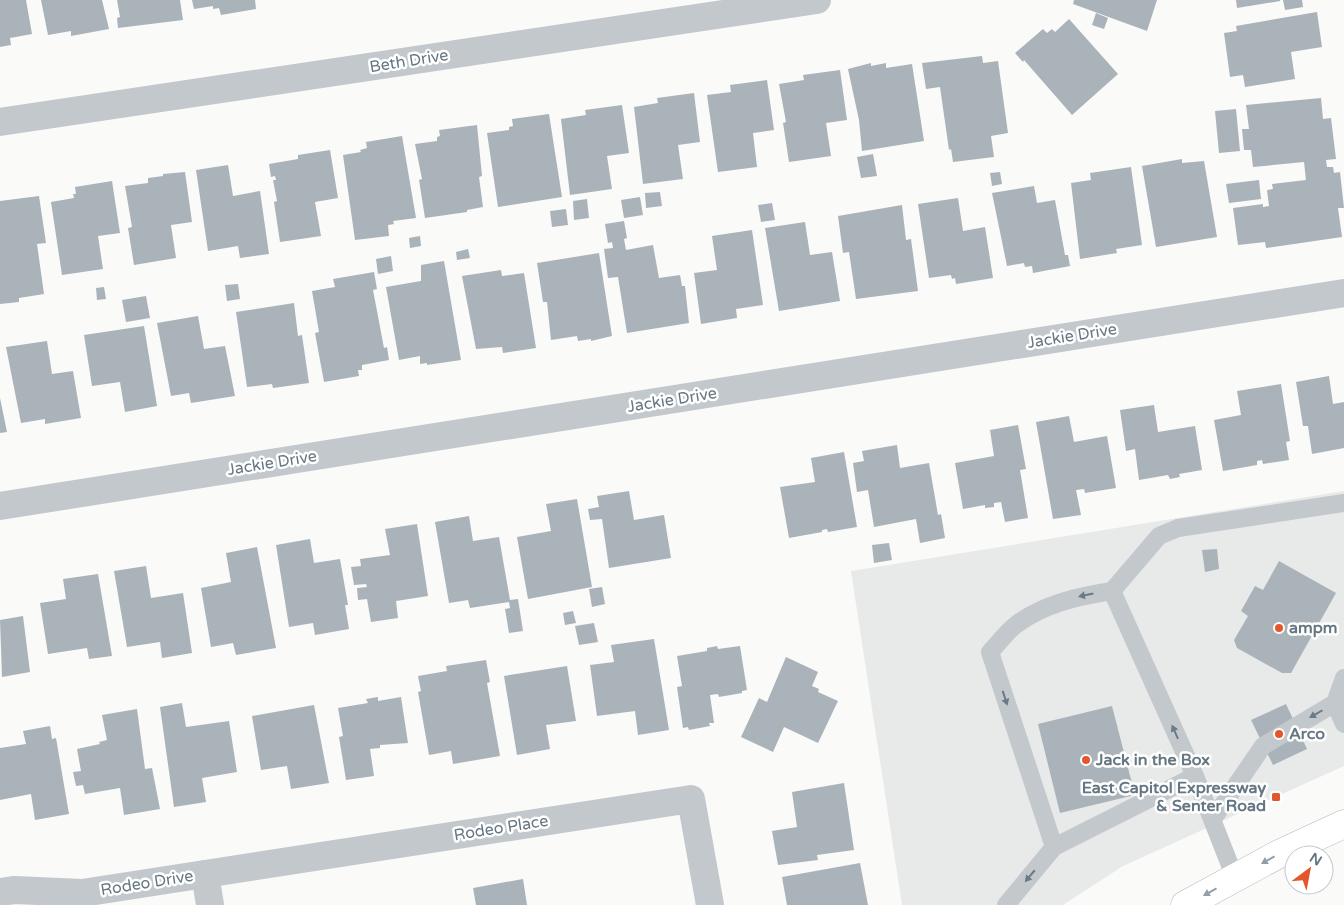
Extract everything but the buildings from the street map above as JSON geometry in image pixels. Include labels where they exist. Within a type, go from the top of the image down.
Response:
[{"type":"highway","points":[[1185,905],[1280,854],[1344,824]]},
{"type":"street","name":"Beth Drive","points":[[0,122],[817,0]]},
{"type":"street","name":"Jackie Drive","points":[[0,506],[1344,293]]},
{"type":"street","name":"Rodeo Place","points":[[205,874],[691,798],[710,905]]},
{"type":"street","name":"Rodeo Drive","points":[[0,892],[15,890],[82,893],[205,874]]},
{"type":"street","points":[[205,874],[210,905]]},
{"type":"lane","points":[[1054,847],[990,652],[1017,624],[1058,603],[1088,594],[1112,592],[1160,536],[1178,528],[1344,503]]},
{"type":"lane","points":[[1112,592],[1195,776],[1235,878]]},
{"type":"lane","points":[[1213,820],[1263,746],[1335,703],[1344,678]]},
{"type":"lane","points":[[1335,703],[1344,724]]},
{"type":"lane","points":[[1006,905],[1054,847],[1195,776]]},
{"type":"shaded area","points":[[1344,491],[1344,766],[1123,866],[1063,905],[902,905],[851,571]]},
{"type":"place","name":"ampm","points":[[1279,628]]},
{"type":"place","name":"Arco","points":[[1279,734]]},
{"type":"place","name":"Jack in the Box","points":[[1086,760]]},
{"type":"place","name":"East Capitol Expressway & Senter Road","points":[[1276,797]]}]
